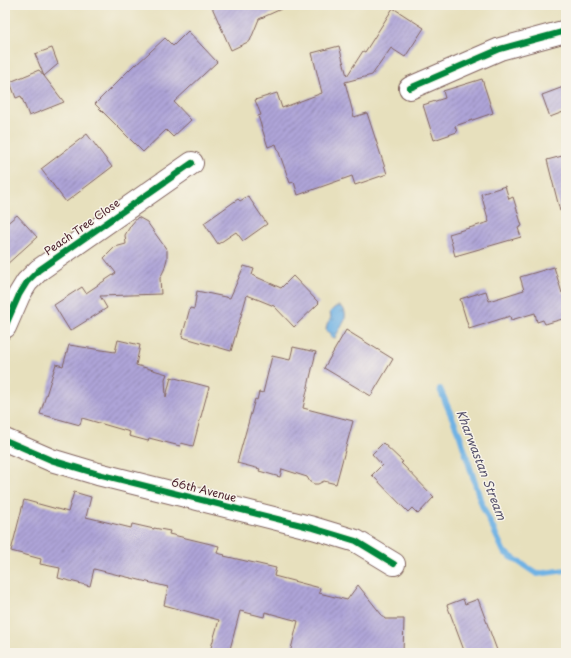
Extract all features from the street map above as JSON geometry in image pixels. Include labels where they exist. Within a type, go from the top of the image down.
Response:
[{"type":"street","points":[[410,88],[500,49],[566,31]]},
{"type":"street","name":"Peach Tree Close","points":[[5,327],[19,295],[27,282],[39,270],[192,163]]},
{"type":"street","name":"66th Avenue","points":[[5,440],[51,460],[106,476],[313,528],[356,541],[394,564]]},
{"type":"water","points":[[338,306],[343,308],[345,312],[345,320],[335,338],[331,338],[330,334],[326,330],[327,324],[331,318],[330,312]]},
{"type":"building","points":[[211,5],[290,5],[259,19],[250,41],[231,50]]},
{"type":"building","points":[[393,8],[424,28],[405,57],[391,48],[372,75],[345,82],[354,117],[367,113],[387,174],[355,185],[352,176],[298,195],[294,182],[290,183],[276,144],[268,147],[258,116],[261,115],[255,100],[277,93],[282,108],[322,93],[312,53],[339,46],[347,76],[363,51],[365,52]]},
{"type":"building","points":[[188,31],[217,62],[174,102],[191,120],[173,137],[166,130],[143,152],[95,104],[135,64],[136,65],[165,38],[173,46]]},
{"type":"building","points":[[52,48],[58,64],[44,76],[35,54]]},
{"type":"building","points":[[39,70],[64,102],[29,116],[21,96],[16,98],[10,82]]},
{"type":"building","points":[[482,79],[493,113],[455,126],[457,132],[434,140],[423,105],[445,98],[443,91]]},
{"type":"building","points":[[566,86],[566,111],[550,117],[542,95]]},
{"type":"building","points":[[87,134],[112,167],[66,202],[41,169]]},
{"type":"building","points":[[566,155],[566,210],[560,211],[547,160]]},
{"type":"building","points":[[505,186],[509,199],[513,197],[522,226],[518,228],[521,237],[455,256],[449,234],[489,222],[481,194]]},
{"type":"building","points":[[248,196],[267,224],[243,241],[236,232],[218,244],[204,223],[238,199],[240,201]]},
{"type":"building","points":[[17,215],[37,237],[5,266],[5,225]]},
{"type":"building","points":[[138,217],[147,222],[167,250],[167,259],[160,278],[161,294],[100,296],[107,308],[70,331],[54,305],[82,287],[86,293],[116,273],[104,258],[115,247],[126,244],[125,235]]},
{"type":"building","points":[[244,266],[254,269],[252,275],[281,288],[293,276],[319,303],[294,327],[274,306],[247,295],[231,351],[182,337],[190,308],[194,309],[197,291],[230,298]]},
{"type":"building","points":[[554,267],[562,293],[566,292],[566,318],[545,324],[543,320],[537,322],[535,313],[511,320],[510,316],[469,329],[460,299],[486,291],[489,301],[524,290],[520,277]]},
{"type":"building","points":[[346,330],[393,359],[371,396],[324,368]]},
{"type":"building","points":[[118,340],[140,345],[136,365],[167,374],[165,379],[166,397],[171,377],[209,387],[193,446],[181,443],[180,446],[149,438],[148,441],[129,436],[130,432],[82,418],[80,425],[40,414],[56,364],[63,366],[69,345],[115,352]]},
{"type":"building","points":[[293,347],[316,352],[303,408],[353,421],[336,484],[324,481],[314,484],[310,482],[307,477],[282,469],[280,477],[259,471],[260,469],[237,463],[255,399],[257,400],[259,392],[263,393],[272,356],[290,360]]},
{"type":"building","points":[[383,443],[403,462],[401,463],[434,497],[418,514],[412,508],[408,512],[372,475],[382,465],[372,454]]},
{"type":"building","points":[[74,492],[91,497],[86,517],[131,528],[132,524],[170,531],[169,534],[219,546],[217,553],[225,555],[224,556],[276,568],[274,576],[320,588],[319,593],[347,600],[358,585],[385,619],[404,619],[403,653],[290,653],[298,621],[265,612],[264,617],[240,611],[229,653],[210,651],[219,620],[164,605],[168,587],[94,569],[90,586],[58,578],[60,568],[40,564],[41,559],[11,551],[24,500],[68,512]]},
{"type":"building","points":[[463,599],[465,604],[478,599],[498,653],[465,653],[447,605]]},
{"type":"waterway","name":"Kharwastan Stream","points":[[440,389],[460,436],[482,505],[504,552],[537,574],[566,570]]},
{"type":"cycle path","points":[[410,88],[500,49],[566,31]]},
{"type":"cycle path","points":[[5,327],[19,295],[27,282],[39,270],[192,163]]},
{"type":"cycle path","points":[[5,440],[51,460],[98,474],[313,528],[356,541],[394,564]]}]
